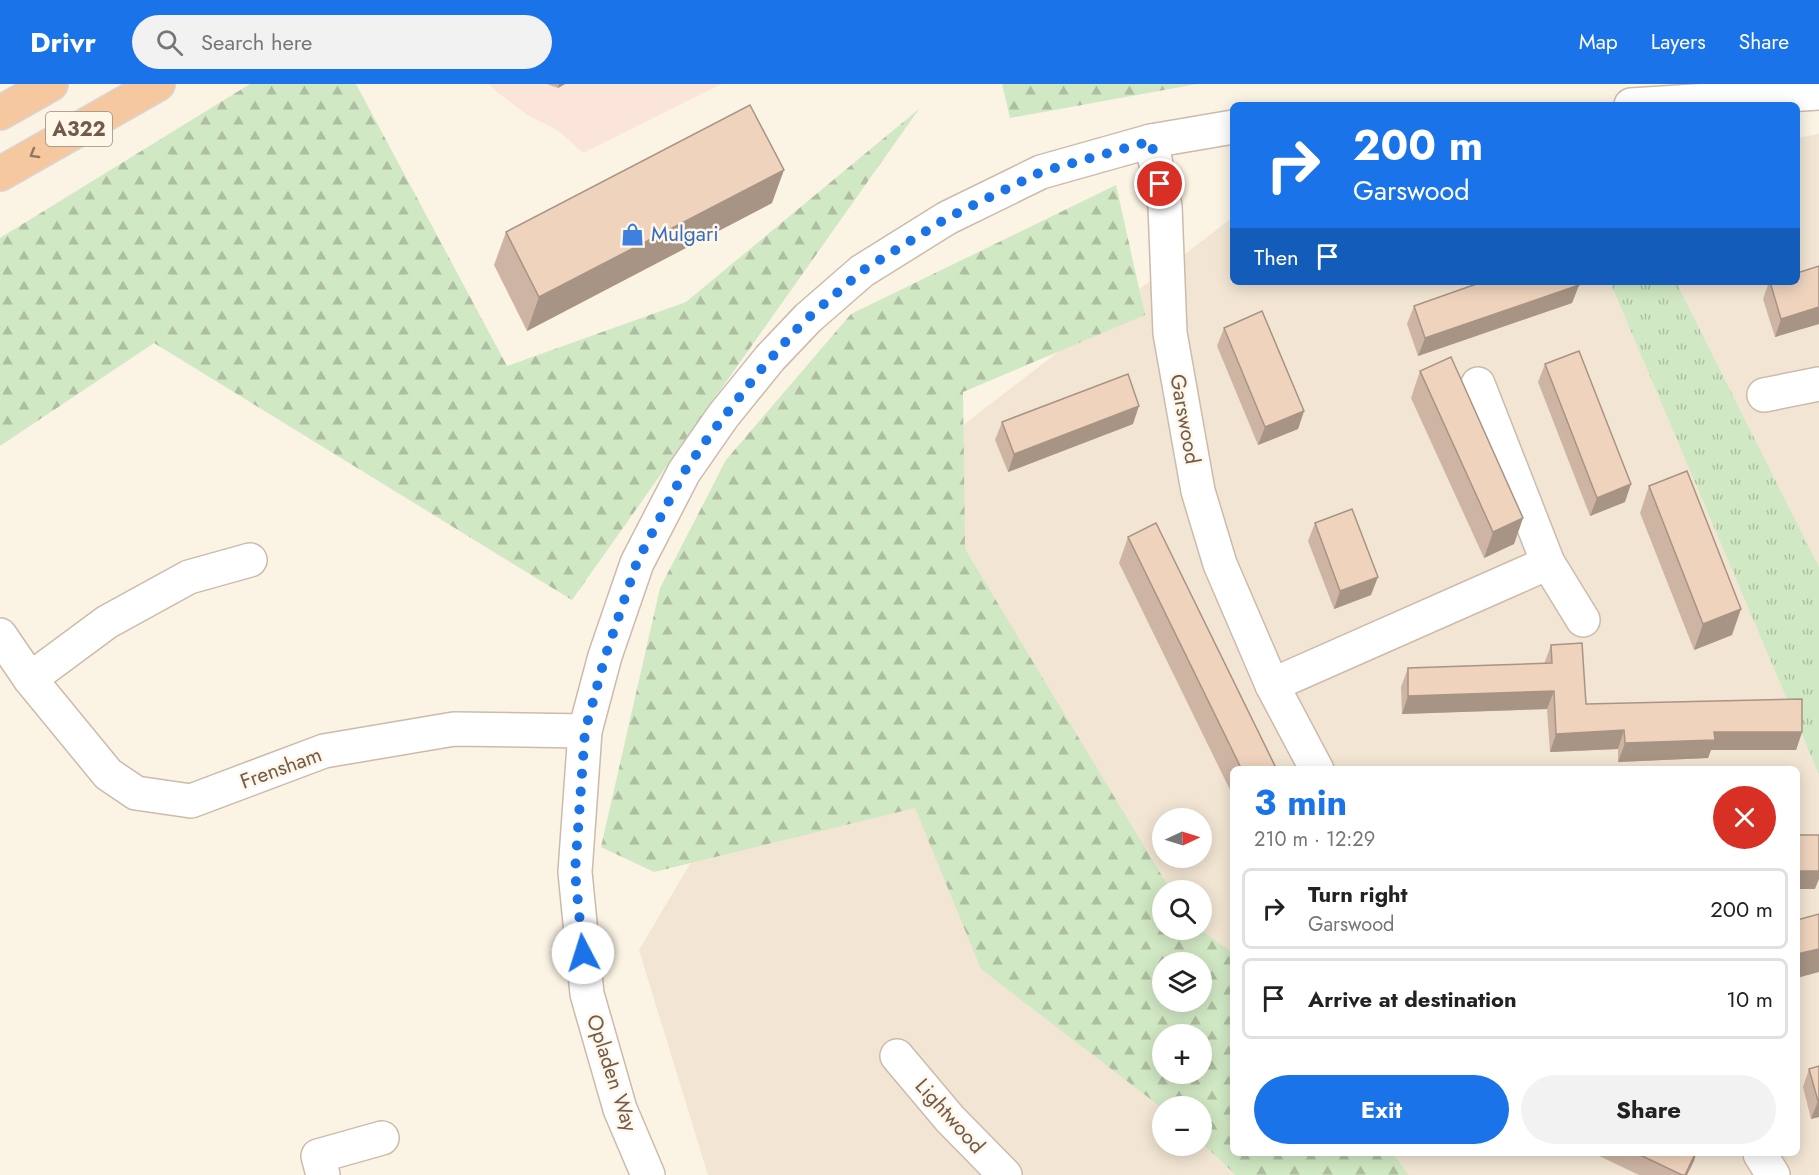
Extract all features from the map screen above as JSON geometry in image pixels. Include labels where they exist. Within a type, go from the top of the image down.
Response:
[{"type":"highway","name":"A322","points":[[0,112],[51,84]]},
{"type":"highway","name":"A322","points":[[0,174],[158,84]]},
{"type":"street","points":[[1678,102],[1819,93]]},
{"type":"street","name":"Opladen Way","points":[[648,1175],[620,1109],[587,994],[575,872],[585,731],[605,657],[637,562],[684,472],[730,408],[770,358],[808,318],[862,271],[958,212],[1041,172],[1151,141],[1230,128]]},
{"type":"street","name":"Garswood","points":[[1151,141],[1165,206],[1170,333],[1197,492],[1220,564],[1272,685],[1315,766]]},
{"type":"street","points":[[1478,384],[1548,563],[1582,620]]},
{"type":"street","points":[[1764,395],[1819,384]]},
{"type":"street","points":[[30,679],[107,622],[189,577],[250,560]]},
{"type":"street","points":[[1272,685],[1548,563]]},
{"type":"street","name":"Frensham","points":[[0,635],[30,679],[108,774],[135,793],[191,801],[324,751],[454,729],[585,731]]},
{"type":"street","name":"Lightwood","points":[[897,1056],[950,1119],[1005,1175]]},
{"type":"street","points":[[323,1175],[318,1156],[382,1138]]},
{"type":"street","points":[[1761,1156],[1773,1175]]},
{"type":"shaded area","points":[[489,84],[721,84],[583,153],[559,131],[529,116]]},
{"type":"shaded area","points":[[1819,134],[1819,567],[1678,285],[1800,285],[1800,137]]},
{"type":"shaded area","points":[[1230,219],[1230,285],[1611,285],[1819,775],[1819,1175],[708,1175],[639,950],[940,443]]},
{"type":"green space","points":[[250,84],[356,84],[507,366],[686,302],[919,109],[572,600],[154,343],[0,446],[0,238]]},
{"type":"green space","points":[[1002,84],[1197,84],[1010,118]]},
{"type":"green space","points":[[1116,185],[1145,315],[963,392],[965,549],[1152,859],[1152,868],[1157,868],[1164,880],[1152,880],[1152,940],[1212,940],[1212,938],[1230,951],[1230,1156],[1395,1156],[1409,1175],[1236,1175],[1212,1152],[1212,1096],[1152,1096],[1152,1100],[981,969],[915,808],[654,872],[601,847],[660,588],[726,460],[851,314]]},
{"type":"green space","points":[[1611,285],[1678,285],[1819,567],[1819,775]]},
{"type":"building","name":"Mulgari","points":[[750,105],[784,170],[539,297],[506,232]]},
{"type":"building","points":[[1819,266],[1819,307],[1781,319],[1771,285],[1800,285],[1800,272]]},
{"type":"building","points":[[1474,285],[1579,285],[1425,338],[1414,306]]},
{"type":"building","points":[[1262,311],[1304,411],[1265,427],[1224,328]]},
{"type":"building","points":[[1579,351],[1631,484],[1597,498],[1545,364]]},
{"type":"building","points":[[1451,357],[1523,518],[1493,532],[1420,371]]},
{"type":"building","points":[[1128,374],[1139,406],[1014,454],[1002,422]]},
{"type":"building","points":[[1687,471],[1741,609],[1703,624],[1649,486]]},
{"type":"building","points":[[1352,509],[1378,577],[1340,591],[1315,523]]},
{"type":"building","points":[[1156,523],[1275,766],[1240,766],[1128,537]]},
{"type":"building","points":[[1582,643],[1586,704],[1802,699],[1802,732],[1714,732],[1715,740],[1625,743],[1624,730],[1556,734],[1554,691],[1408,696],[1408,668],[1552,663],[1551,645]]},
{"type":"building","points":[[1800,835],[1819,835],[1819,871],[1800,871]]},
{"type":"building","points":[[1819,914],[1819,949],[1800,953],[1800,919]]},
{"type":"building","points":[[1819,1066],[1819,1100],[1818,1101],[1809,1069]]},
{"type":"building","points":[[1642,1156],[1694,1156],[1685,1175]]},
{"type":"place","name":"Mulgari","points":[[633,234]]},
{"type":"route","points":[[583,953],[575,872],[585,731],[605,657],[637,562],[684,472],[723,416],[770,358],[808,318],[862,271],[947,218],[1041,172],[1151,141],[1160,184]]}]
